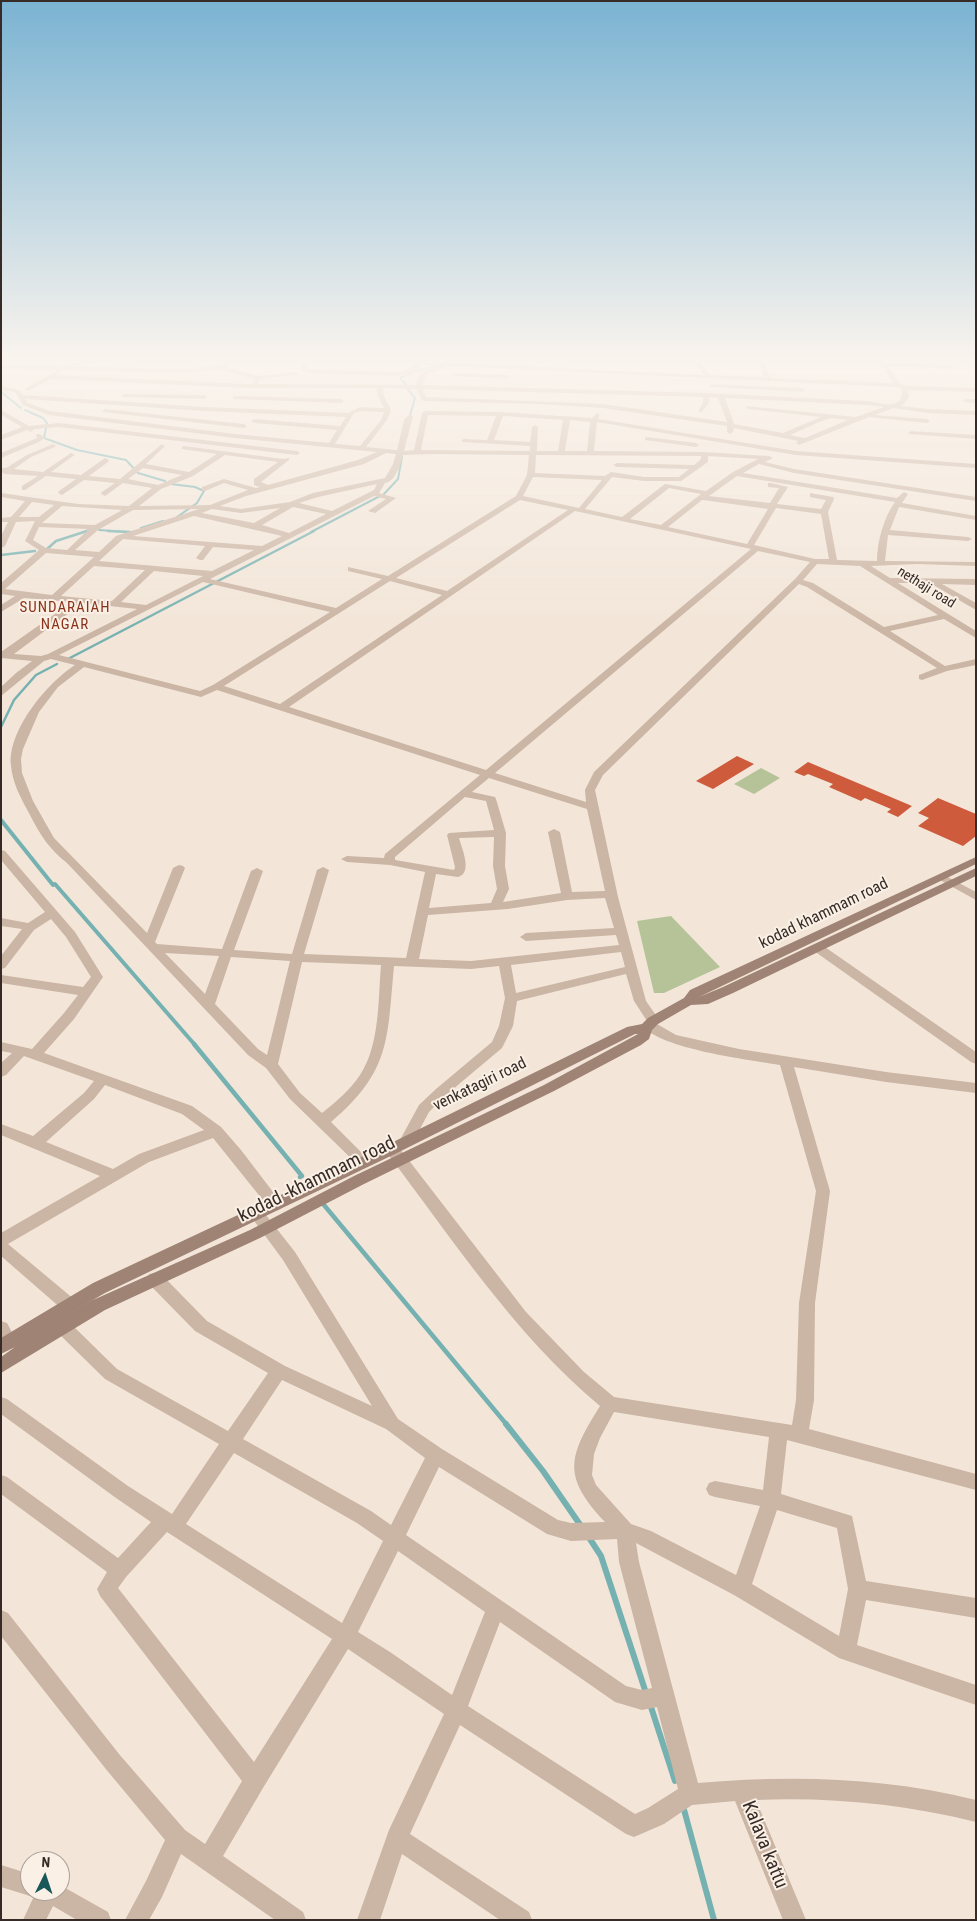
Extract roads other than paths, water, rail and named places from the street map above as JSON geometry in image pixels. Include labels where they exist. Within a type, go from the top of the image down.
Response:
[{"type":"main road","name":"kodad khammam road","points":[[689,1001],[704,1001],[818,948],[947,880],[976,860]]},
{"type":"main road","name":"kodad khammam road","points":[[649,1024],[689,1001],[695,993],[947,880],[976,871]]},
{"type":"main road","name":"venkatagiri road","points":[[323,1181],[364,1162],[397,1155],[407,1140],[632,1030],[649,1024]]},
{"type":"main road","name":"kodad -khammam road","points":[[1,1366],[62,1326],[99,1305],[156,1280],[262,1221],[397,1155],[549,1088],[636,1042],[644,1036],[649,1024]]},
{"type":"main road","name":"kodad -khammam road","points":[[4,1339],[69,1306],[99,1288],[262,1221],[275,1205],[323,1181]]},
{"type":"street","points":[[1,456],[14,451]]},
{"type":"street","points":[[3,472],[41,451]]},
{"type":"street","points":[[105,494],[159,451]]},
{"type":"street","points":[[199,451],[284,461]]},
{"type":"street","points":[[70,552],[97,527],[130,508],[158,487],[190,474],[230,451]]},
{"type":"street","points":[[277,451],[296,453]]},
{"type":"street","points":[[267,487],[257,483],[257,481],[300,451]]},
{"type":"street","points":[[374,451],[402,453],[704,454],[769,458]]},
{"type":"street","points":[[662,528],[704,495],[736,474],[758,462],[786,451],[976,466]]},
{"type":"street","points":[[54,598],[119,538],[194,514],[255,490],[361,462],[384,452]]},
{"type":"street","points":[[254,526],[300,500],[388,480],[402,453]]},
{"type":"street","points":[[3,655],[50,657],[201,694],[216,687],[519,496],[531,475],[532,453]]},
{"type":"street","points":[[282,707],[577,509],[609,477],[617,465],[616,453]]},
{"type":"street","points":[[531,475],[682,479],[705,460],[704,454]]},
{"type":"street","points":[[25,488],[71,455]]},
{"type":"street","points":[[746,456],[748,467]]},
{"type":"street","points":[[62,493],[105,460]]},
{"type":"street","points":[[758,462],[794,470],[976,499]]},
{"type":"street","points":[[617,465],[695,468]]},
{"type":"street","points":[[137,469],[190,474]]},
{"type":"street","points":[[3,472],[122,481],[158,487]]},
{"type":"street","points":[[736,474],[898,502],[976,518]]},
{"type":"street","points":[[390,862],[389,856],[753,548],[772,507],[784,487],[729,479]]},
{"type":"street","points":[[205,488],[224,481],[255,490]]},
{"type":"street","points":[[379,495],[377,491],[382,482]]},
{"type":"street","points":[[623,520],[668,486],[704,495],[772,507],[824,512]]},
{"type":"street","points":[[881,562],[886,532],[898,502],[910,489]]},
{"type":"street","points":[[1,692],[19,675],[50,657],[288,534],[331,513],[379,495],[392,498],[372,511]]},
{"type":"street","points":[[810,495],[830,499],[824,512],[834,563]]},
{"type":"street","points":[[1,496],[107,508],[211,507],[241,512],[292,504],[331,513]]},
{"type":"street","points":[[107,508],[116,496]]},
{"type":"street","points":[[519,496],[816,561],[862,564],[899,562],[916,566],[976,566]]},
{"type":"street","points":[[1,546],[12,520],[21,507],[31,499]]},
{"type":"street","points":[[60,503],[38,522],[29,541],[44,550],[102,555]]},
{"type":"street","points":[[194,514],[288,534]]},
{"type":"street","points":[[1,520],[97,527]]},
{"type":"street","points":[[886,532],[968,539]]},
{"type":"street","points":[[119,538],[210,546],[261,548]]},
{"type":"street","points":[[200,558],[210,546]]},
{"type":"street","points":[[1,590],[44,550]]},
{"type":"street","points":[[816,561],[798,581],[598,774],[590,790],[612,897],[640,1000],[649,1024],[672,1038],[739,1054],[786,1062],[976,1088]]},
{"type":"street","points":[[92,563],[212,574]]},
{"type":"street","name":"nethaji road","points":[[862,564],[976,635]]},
{"type":"street","points":[[950,565],[958,582],[976,590]]},
{"type":"street","points":[[114,604],[151,569]]},
{"type":"street","points":[[350,569],[449,594]]},
{"type":"street","points":[[201,579],[338,611]]},
{"type":"street","points":[[887,580],[976,582]]},
{"type":"street","points":[[798,581],[810,585],[944,669]]},
{"type":"street","points":[[932,581],[976,607]]},
{"type":"street","points":[[1,590],[22,595],[147,607]]},
{"type":"street","points":[[1,609],[22,595]]},
{"type":"street","points":[[3,655],[80,601]]},
{"type":"street","points":[[882,630],[944,616]]},
{"type":"street","points":[[922,677],[944,669],[976,662]]},
{"type":"street","points":[[82,664],[52,687],[32,715],[16,760],[27,799],[54,848],[71,860],[253,1052],[272,1065],[296,1096],[364,1162]]},
{"type":"street","points":[[216,687],[592,807]]},
{"type":"street","points":[[464,794],[491,799],[500,833],[499,866],[502,889],[495,906]]},
{"type":"street","points":[[554,832],[566,896]]},
{"type":"street","points":[[347,859],[390,862],[450,874],[460,872],[461,867],[453,835],[500,833]]},
{"type":"street","points":[[1,1072],[28,1053],[69,1016],[97,977],[71,935],[4,862]]},
{"type":"street","points":[[152,945],[179,868]]},
{"type":"street","points":[[412,962],[431,869]]},
{"type":"street","points":[[272,1065],[297,958],[323,870]]},
{"type":"street","points":[[208,1004],[256,871]]},
{"type":"street","points":[[947,880],[976,897]]},
{"type":"street","points":[[422,912],[495,906],[566,896],[607,894],[612,897]]},
{"type":"street","points":[[1,965],[30,927],[52,914]]},
{"type":"street","points":[[1,922],[30,927]]},
{"type":"street","points":[[526,937],[621,931]]},
{"type":"street","points":[[152,945],[297,958],[471,965],[626,948]]},
{"type":"street","points":[[818,948],[976,1059]]},
{"type":"street","points":[[322,1121],[358,1088],[372,1068],[378,1050],[388,961]]},
{"type":"street","points":[[407,1140],[424,1109],[441,1092],[497,1045],[506,1026],[511,998],[504,961]]},
{"type":"street","points":[[511,998],[632,969]]},
{"type":"street","points":[[1,979],[87,992]]},
{"type":"street","points":[[1,1046],[28,1053],[187,1110],[216,1131],[275,1205]]},
{"type":"street","points":[[786,1062],[823,1191],[807,1304],[805,1400],[799,1434]]},
{"type":"street","points":[[35,1143],[89,1096],[103,1079]]},
{"type":"street","points":[[1,1129],[112,1175]]},
{"type":"street","points":[[1,1241],[144,1158],[216,1131]]},
{"type":"street","points":[[397,1155],[527,1327],[585,1385],[610,1404],[799,1434],[976,1482]]},
{"type":"street","points":[[262,1221],[289,1256],[392,1424]]},
{"type":"street","points":[[1,1247],[69,1306]]},
{"type":"street","points":[[156,1280],[201,1326],[279,1372],[392,1424],[436,1455],[554,1528],[571,1532],[625,1530],[644,1537],[741,1588],[846,1651],[976,1695]]},
{"type":"street","points":[[62,1326],[111,1374],[364,1517],[622,1695],[653,1698]]},
{"type":"street","points":[[255,1780],[107,1589],[119,1570],[169,1523],[279,1372]]},
{"type":"street","points":[[1,1404],[122,1492],[299,1608],[383,1659],[456,1710],[634,1826],[656,1816],[682,1798],[653,1698],[625,1530],[587,1486],[584,1475],[583,1463],[589,1439],[610,1404]]},
{"type":"street","points":[[741,1588],[771,1500],[779,1431]]},
{"type":"street","points":[[208,1860],[255,1780],[346,1635],[436,1455]]},
{"type":"street","points":[[1,1483],[119,1570]]},
{"type":"street","points":[[715,1488],[771,1500],[845,1522],[858,1589],[846,1651]]},
{"type":"street","points":[[858,1589],[976,1608]]},
{"type":"street","points":[[368,1920],[397,1838],[456,1710],[496,1608]]},
{"type":"street","points":[[3,1625],[112,1761],[177,1838],[296,1920]]},
{"type":"street","points":[[741,1790],[797,1787],[885,1794],[976,1811]]},
{"type":"street","name":"Kalava kattu","points":[[682,1798],[741,1790],[794,1920]]},
{"type":"street","points":[[136,1920],[154,1890],[177,1838]]},
{"type":"street","points":[[397,1838],[521,1920]]},
{"type":"street","points":[[1,1876],[20,1882]]},
{"type":"street","points":[[34,1920],[44,1901]]},
{"type":"street","points":[[67,1901],[100,1920]]},
{"type":"waterway","points":[[80,451],[126,460],[138,473],[165,481]]},
{"type":"waterway","points":[[384,494],[398,479],[402,457]]},
{"type":"waterway","points":[[171,484],[195,487],[204,491],[197,503],[177,517]]},
{"type":"waterway","points":[[311,532],[380,496]]},
{"type":"waterway","points":[[141,528],[163,521]]},
{"type":"waterway","points":[[84,532],[89,530]]},
{"type":"waterway","points":[[99,530],[122,532]]},
{"type":"waterway","points":[[108,531],[122,532]]},
{"type":"waterway","points":[[66,660],[314,531]]},
{"type":"waterway","points":[[47,549],[56,541],[84,532]]},
{"type":"waterway","points":[[122,532],[130,532]]},
{"type":"waterway","points":[[122,532],[127,532]]},
{"type":"waterway","points":[[1,555],[35,551]]},
{"type":"waterway","points":[[1,727],[14,700],[36,675],[57,664]]},
{"type":"waterway","points":[[1,820],[53,885],[55,884],[195,1045]]},
{"type":"waterway","points":[[194,1044],[302,1176],[300,1177]]},
{"type":"waterway","points":[[324,1205],[507,1425]]},
{"type":"waterway","points":[[506,1424],[543,1471],[581,1526]]},
{"type":"waterway","points":[[588,1536],[601,1556],[646,1693]]},
{"type":"waterway","points":[[650,1704],[675,1781]]},
{"type":"waterway","points":[[683,1806],[714,1920]]},
{"type":"district","name":"SUNDARAIAH NAGAR","points":[[65,616]]}]
